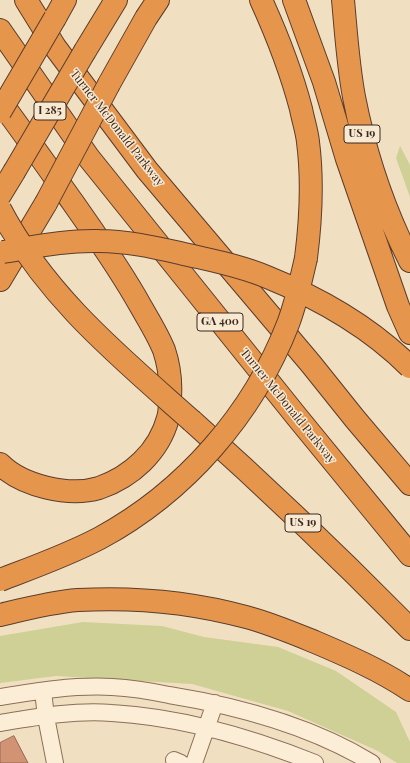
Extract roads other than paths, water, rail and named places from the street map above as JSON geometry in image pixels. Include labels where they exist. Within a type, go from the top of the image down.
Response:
[{"type":"highway","name":"Turner McDonald Parkway","points":[[26,0],[55,48],[147,170],[410,484]]},
{"type":"highway","name":"I 285","points":[[0,195],[116,0]]},
{"type":"highway","points":[[0,280],[10,251],[46,203],[109,84],[146,18],[158,0]]},
{"type":"highway","points":[[0,580],[53,560],[100,538],[140,514],[176,484],[210,452],[235,421],[269,366],[296,300],[306,258],[310,224],[311,194],[308,140],[296,92],[279,42],[261,0]]},
{"type":"highway","points":[[294,0],[324,82],[347,159],[398,306],[410,333]]},
{"type":"highway","name":"US 19","points":[[343,0],[354,96],[364,143],[383,200],[410,261]]},
{"type":"highway","points":[[0,112],[60,9]]},
{"type":"highway","name":"Turner McDonald Parkway","points":[[0,30],[89,158],[410,555]]},
{"type":"highway","points":[[0,101],[108,252],[128,283],[164,350],[171,381],[169,418],[160,440],[143,461],[123,478],[98,488],[76,491],[49,489],[21,478],[0,464]]},
{"type":"highway","name":"US 19","points":[[0,209],[11,231],[49,284],[76,315],[105,343],[258,480],[335,553],[410,629]]},
{"type":"highway","points":[[10,251],[62,243],[99,241],[140,244],[219,262],[266,276],[320,301],[364,329],[410,367]]},
{"type":"highway","points":[[0,297],[12,275],[10,251]]},
{"type":"highway","points":[[0,615],[36,606],[76,600],[153,600],[196,606],[247,617],[306,639],[353,658],[410,690]]},
{"type":"street","points":[[0,697],[79,687],[113,687],[145,690],[215,703],[293,726],[328,740],[372,763]]},
{"type":"street","points":[[43,691],[46,717],[55,763]]},
{"type":"street","points":[[194,763],[215,703]]},
{"type":"street","points":[[0,723],[80,713],[111,713],[142,716],[206,728],[255,741],[315,763]]}]
